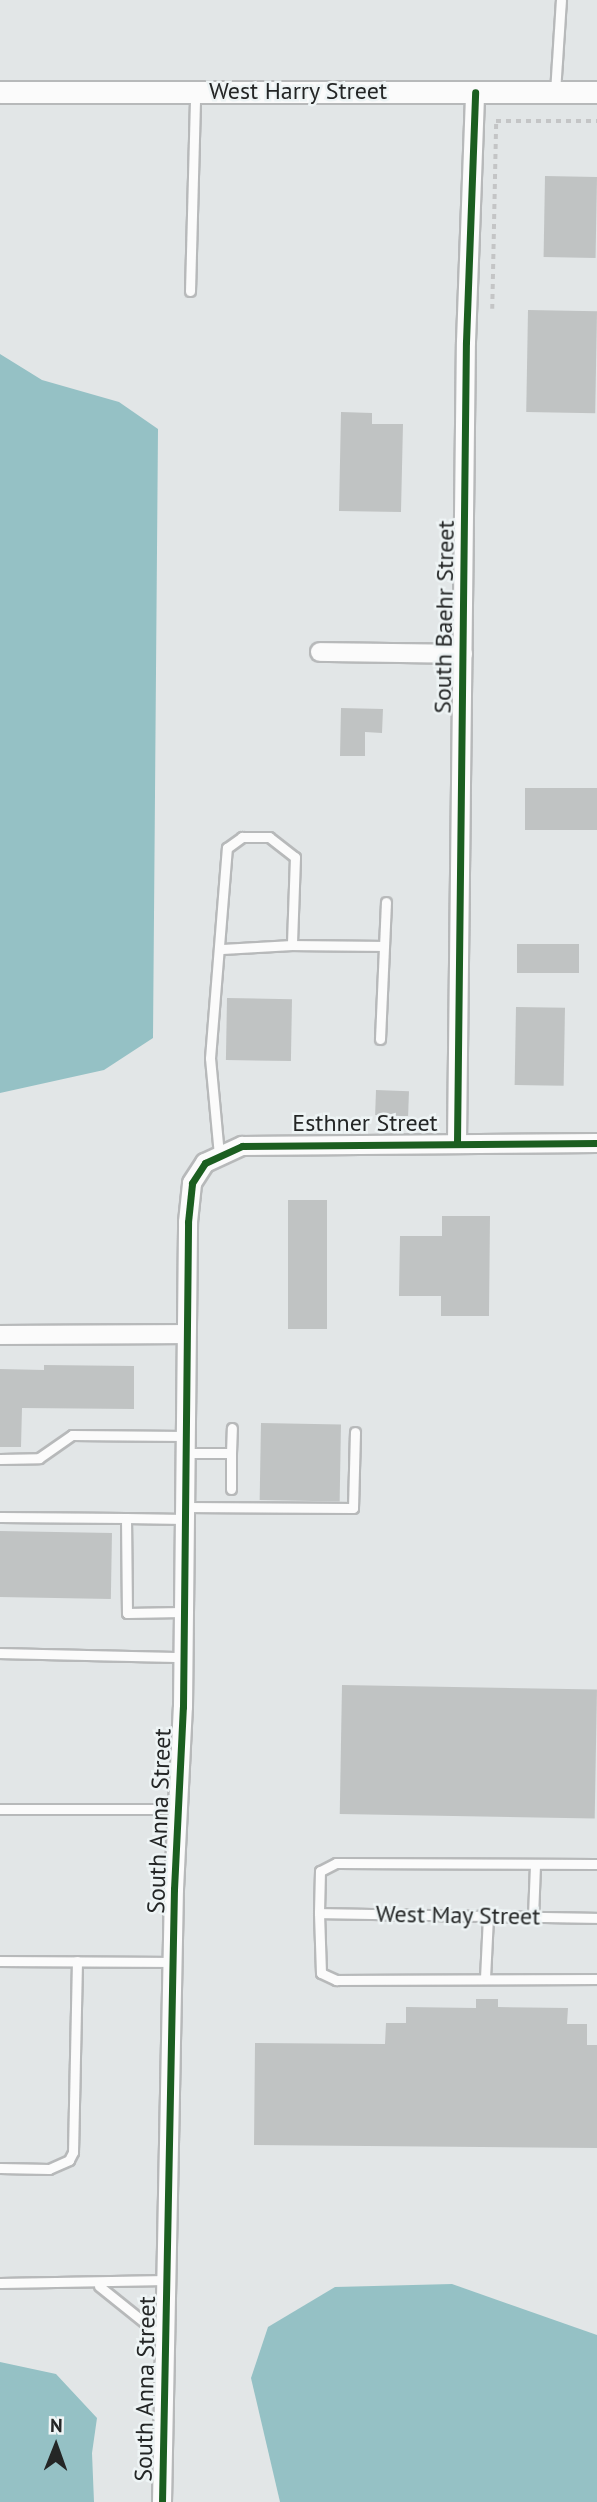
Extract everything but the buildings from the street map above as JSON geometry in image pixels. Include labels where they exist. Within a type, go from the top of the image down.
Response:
[{"type":"street","name":"West Harry Street","points":[[0,92],[597,92]]},
{"type":"street","name":"South Baehr Street","points":[[457,1142],[466,342],[475,92]]},
{"type":"street","points":[[320,652],[463,654]]},
{"type":"street","name":"Esthner Street","points":[[219,1155],[242,1146],[294,1142],[597,1143]]},
{"type":"street","name":"South Anna Street","points":[[162,2502],[182,1657],[185,1334],[192,1183],[205,1163],[219,1155]]},
{"type":"street","points":[[0,1335],[185,1334]]},
{"type":"lane","points":[[555,92],[561,0]]},
{"type":"lane","points":[[190,291],[195,90]]},
{"type":"lane","points":[[219,1155],[210,1058],[222,949],[227,848],[242,837],[269,837],[295,857],[292,945]]},
{"type":"lane","points":[[380,1039],[386,902]]},
{"type":"lane","points":[[222,949],[292,945],[383,946]]},
{"type":"lane","points":[[231,1489],[232,1428]]},
{"type":"lane","points":[[0,1517],[126,1518],[184,1513],[353,1508],[355,1432]]},
{"type":"lane","points":[[0,1459],[39,1458],[72,1435],[184,1444],[231,1453]]},
{"type":"lane","points":[[126,1518],[127,1613],[182,1612]]},
{"type":"lane","points":[[0,1653],[182,1657]]},
{"type":"lane","points":[[0,1809],[178,1810]]},
{"type":"lane","points":[[597,1864],[336,1863],[320,1871],[319,1913],[321,1973],[337,1980],[597,1979]]},
{"type":"lane","points":[[533,1917],[535,1864]]},
{"type":"lane","name":"West May Street","points":[[319,1913],[597,1918]]},
{"type":"lane","points":[[485,1978],[488,1916]]},
{"type":"lane","points":[[0,1961],[173,1962]]},
{"type":"lane","points":[[0,2168],[49,2169],[69,2160],[73,2152],[77,1961]]},
{"type":"lane","points":[[0,2283],[98,2285],[167,2280]]},
{"type":"lane","points":[[98,2285],[165,2340]]},
{"type":"path","points":[[492,309],[496,121],[597,121]]},
{"type":"water","points":[[0,354],[42,380],[119,402],[158,429],[153,1038],[104,1070],[0,1093]]},
{"type":"water","points":[[452,2284],[597,2335],[597,2502],[280,2502],[251,2378],[268,2327],[335,2287]]},
{"type":"water","points":[[0,2362],[56,2374],[97,2418],[92,2453],[94,2502],[0,2502]]},
{"type":"cycle path","points":[[457,1142],[466,342],[475,92]]},
{"type":"cycle path","points":[[162,2502],[174,1889],[183,1707],[188,1222],[192,1183],[205,1163],[242,1146],[597,1143]]}]
